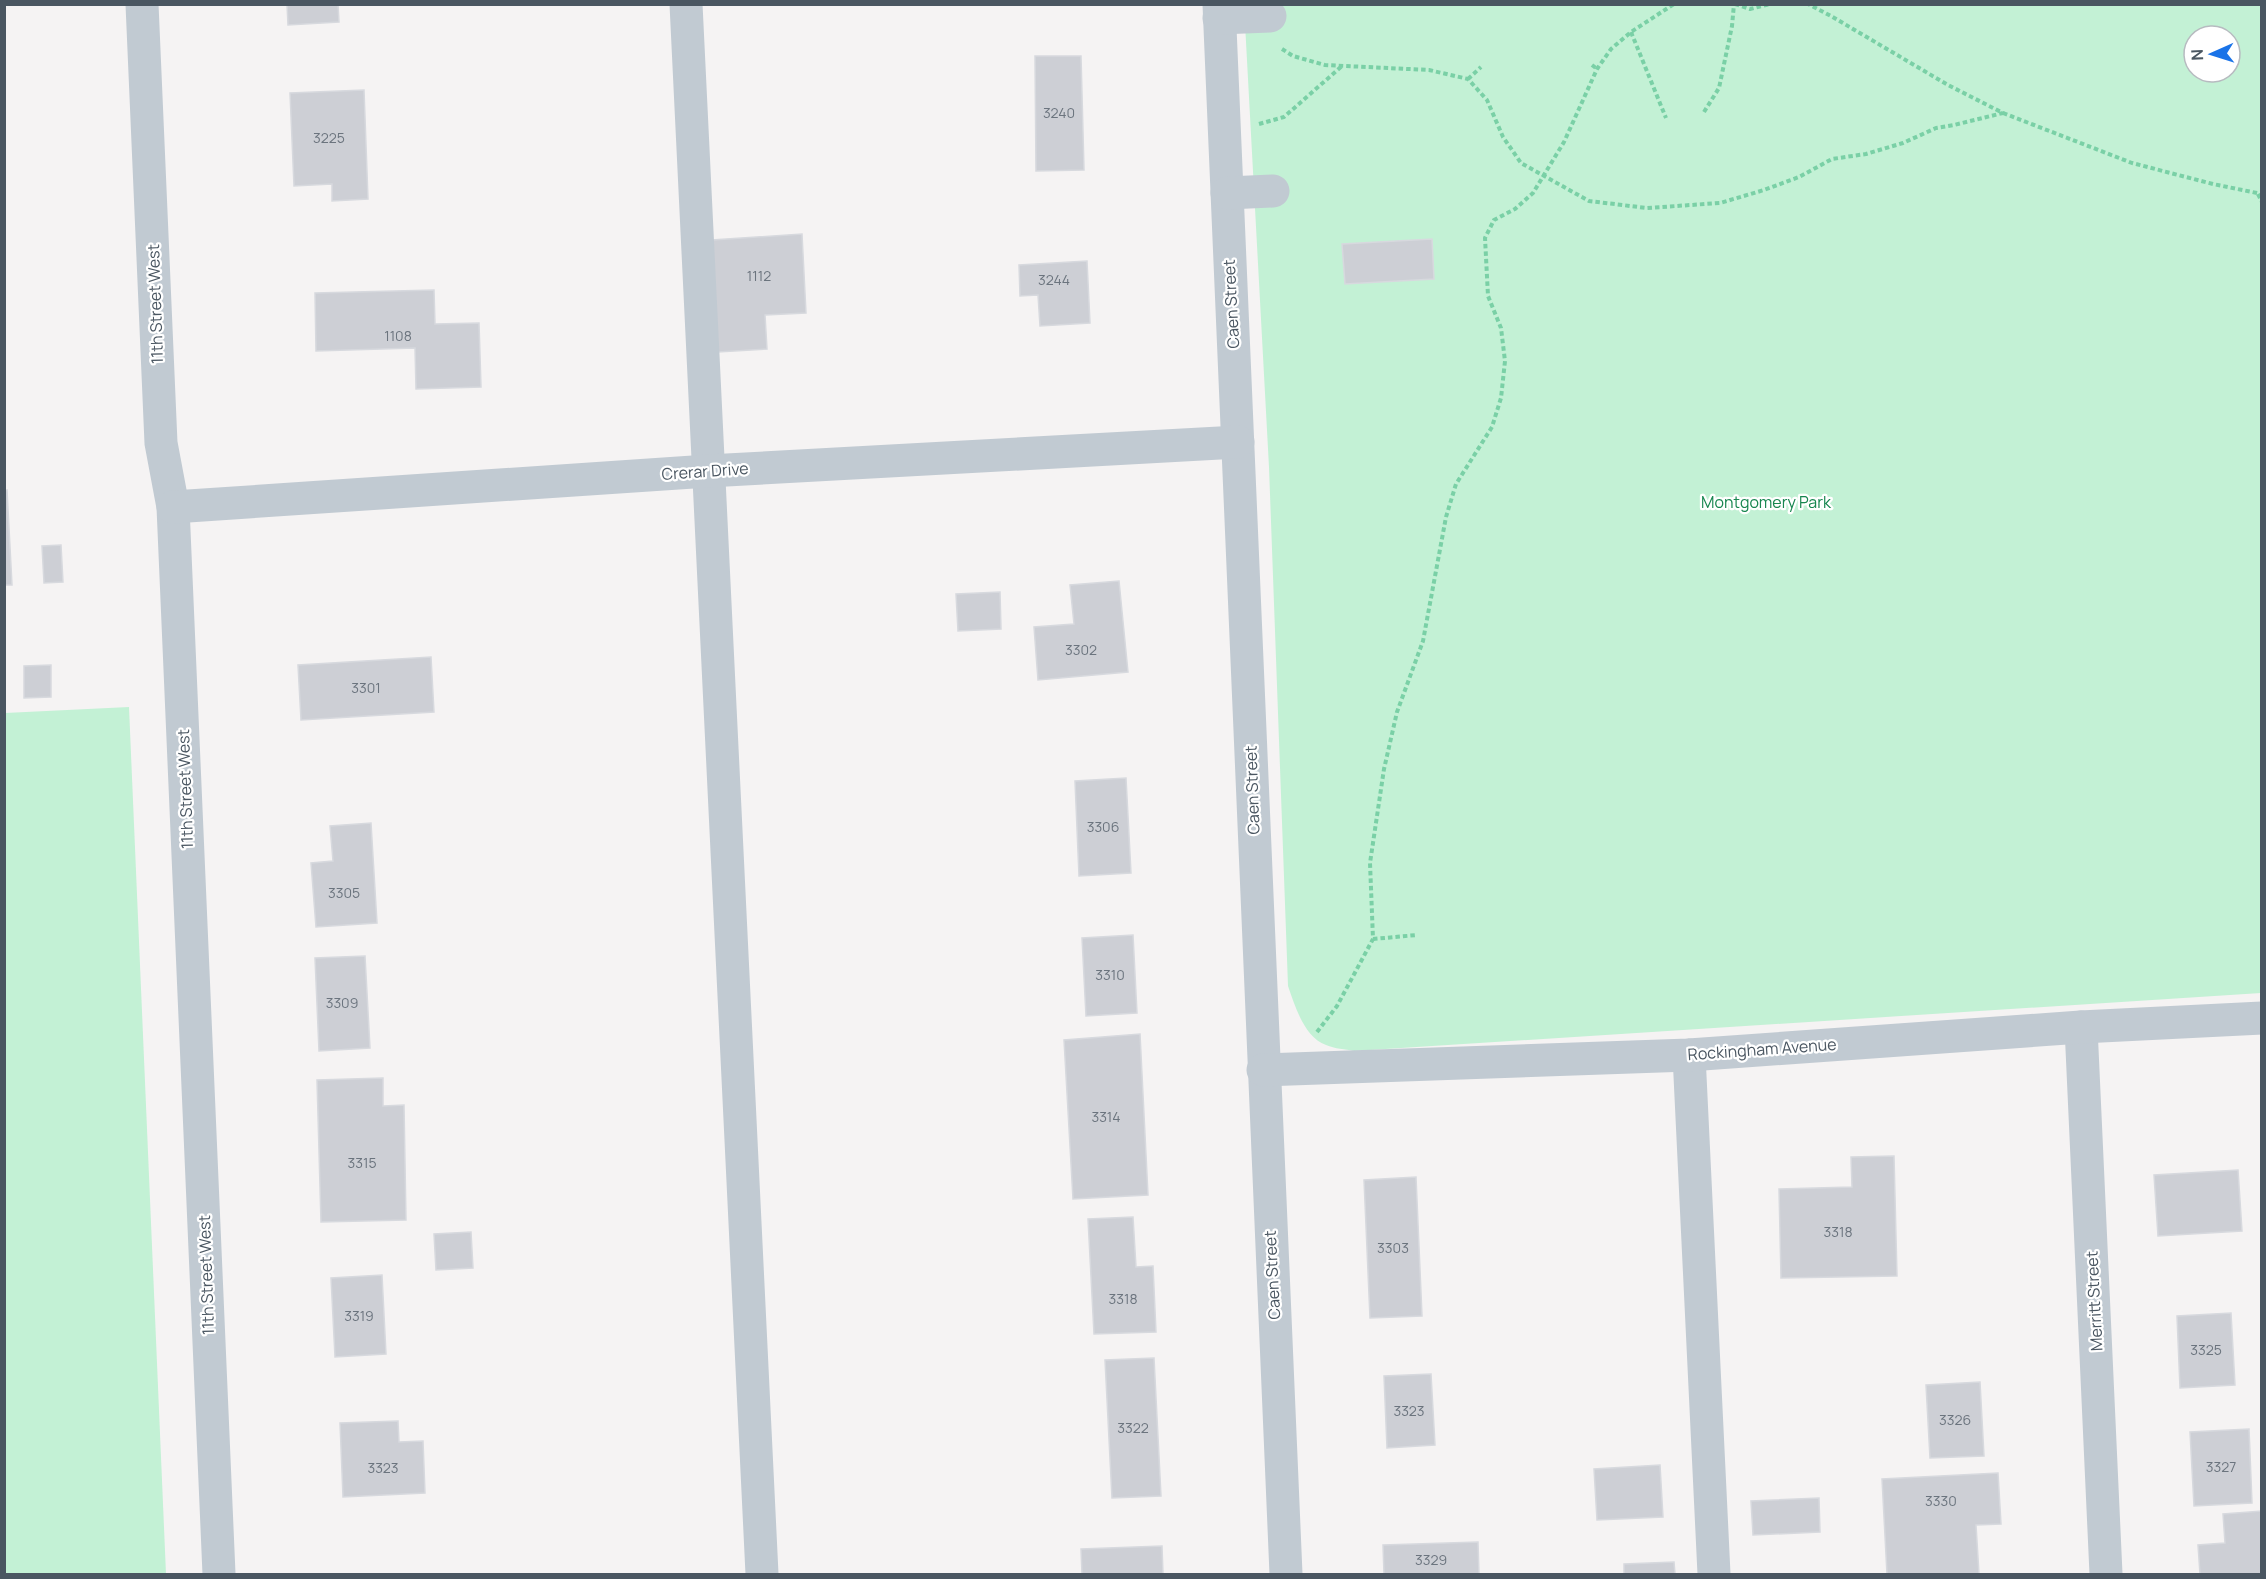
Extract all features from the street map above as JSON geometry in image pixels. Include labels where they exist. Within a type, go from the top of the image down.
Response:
[{"type":"street","name":"11th Street West","points":[[142,4],[161,442],[173,507],[219,1575]]},
{"type":"street","points":[[686,4],[762,1575]]},
{"type":"street","points":[[1219,11],[1274,31]]},
{"type":"street","name":"Caen Street","points":[[1219,11],[1286,1575]]},
{"type":"street","points":[[1227,193],[1273,191]]},
{"type":"street","name":"Crerar Drive","points":[[173,507],[708,471],[1238,441]]},
{"type":"street","name":"Rockingham Avenue","points":[[1263,1070],[1689,1055],[2080,1027],[2262,1018]]},
{"type":"street","name":"Merritt Street","points":[[2080,1027],[2106,1575]]},
{"type":"street","points":[[1689,1055],[1714,1575]]},
{"type":"path","points":[[1310,1041],[1337,1006],[1373,939],[1370,863],[1384,769],[1397,712],[1423,641],[1446,517],[1456,484],[1492,427],[1501,398],[1505,361],[1501,328],[1488,297],[1485,238],[1494,220],[1515,209],[1533,193],[1564,142],[1597,69],[1611,49],[1631,32],[1674,4]]},
{"type":"path","points":[[1704,112],[1719,88],[1732,26],[1734,4],[1750,9],[1770,4]]},
{"type":"path","points":[[1808,4],[1832,15],[1948,85],[2003,113],[2132,163],[2260,194],[2262,202]]},
{"type":"path","points":[[1274,31],[1293,56],[1325,65],[1429,70],[1468,79],[1487,100],[1503,137],[1521,163],[1589,201],[1647,208],[1720,203],[1799,177],[1832,159],[1866,154],[1903,143],[1936,128],[2003,113]]},
{"type":"path","points":[[1631,32],[1666,118]]},
{"type":"path","points":[[1592,65],[1597,69]]},
{"type":"path","points":[[1224,134],[1284,117],[1342,66]]},
{"type":"path","points":[[1468,79],[1481,67]]},
{"type":"path","points":[[1373,939],[1417,935]]},
{"type":"green space","name":"Montgomery Park","points":[[1244,5],[2261,5],[2261,993],[1354,1051],[1318,1041],[1301,1020],[1288,986],[1269,467]]},
{"type":"green space","points":[[129,707],[166,1574],[5,1574],[5,713]]},
{"type":"building","points":[[287,4],[338,4],[339,22],[288,25]]},
{"type":"building","points":[[1035,56],[1081,56],[1084,170],[1036,171]]},
{"type":"building","points":[[364,90],[368,199],[332,201],[332,184],[294,186],[290,93]]},
{"type":"building","points":[[802,234],[806,313],[765,315],[767,349],[718,352],[712,240]]},
{"type":"building","points":[[1432,239],[1434,279],[1345,284],[1342,244]]},
{"type":"building","points":[[1087,261],[1090,323],[1040,326],[1038,295],[1020,296],[1019,265]]},
{"type":"building","points":[[434,290],[435,324],[479,323],[481,387],[416,389],[415,348],[316,351],[315,293]]},
{"type":"building","points":[[7,490],[12,585],[4,585],[4,491]]},
{"type":"building","points":[[61,545],[63,582],[44,583],[42,546]]},
{"type":"building","points":[[1119,581],[1128,672],[1038,680],[1034,627],[1074,624],[1070,585]]},
{"type":"building","points":[[1000,592],[1001,629],[958,631],[956,594]]},
{"type":"building","points":[[431,657],[434,712],[301,720],[298,665]]},
{"type":"building","points":[[51,665],[51,697],[24,698],[24,666]]},
{"type":"building","points":[[1126,778],[1131,873],[1079,876],[1075,781]]},
{"type":"building","points":[[371,823],[377,923],[316,927],[311,863],[333,861],[330,826]]},
{"type":"building","points":[[1133,935],[1137,1013],[1086,1016],[1082,938]]},
{"type":"building","points":[[365,956],[370,1048],[319,1051],[315,958]]},
{"type":"building","points":[[1140,1034],[1148,1195],[1073,1199],[1064,1040]]},
{"type":"building","points":[[383,1078],[383,1106],[404,1105],[406,1220],[321,1222],[317,1080]]},
{"type":"building","points":[[1894,1156],[1897,1276],[1781,1278],[1779,1189],[1852,1187],[1851,1157]]},
{"type":"building","points":[[2238,1170],[2242,1231],[2158,1236],[2154,1175]]},
{"type":"building","points":[[1416,1177],[1422,1316],[1370,1318],[1364,1180]]},
{"type":"building","points":[[1133,1217],[1136,1267],[1153,1266],[1156,1332],[1094,1334],[1088,1219]]},
{"type":"building","points":[[471,1232],[473,1268],[436,1270],[434,1234]]},
{"type":"building","points":[[382,1275],[386,1354],[335,1357],[331,1278]]},
{"type":"building","points":[[2231,1313],[2235,1385],[2180,1388],[2177,1316]]},
{"type":"building","points":[[1154,1358],[1161,1496],[1112,1498],[1105,1360]]},
{"type":"building","points":[[1431,1374],[1435,1445],[1387,1448],[1384,1376]]},
{"type":"building","points":[[1980,1382],[1984,1456],[1930,1458],[1926,1385]]},
{"type":"building","points":[[398,1421],[399,1442],[423,1441],[425,1493],[343,1497],[340,1423]]},
{"type":"building","points":[[2249,1429],[2252,1503],[2194,1506],[2190,1432]]},
{"type":"building","points":[[1660,1465],[1663,1517],[1597,1520],[1594,1469]]},
{"type":"building","points":[[1998,1473],[2001,1524],[1976,1525],[1979,1574],[1887,1574],[1882,1479]]},
{"type":"building","points":[[1819,1498],[1820,1532],[1753,1535],[1751,1501]]},
{"type":"building","points":[[2262,1511],[2262,1574],[2200,1574],[2198,1545],[2225,1543],[2223,1514]]},
{"type":"building","points":[[1478,1542],[1479,1574],[1384,1574],[1383,1545]]},
{"type":"building","points":[[1162,1546],[1163,1574],[1082,1574],[1081,1549]]},
{"type":"building","points":[[1674,1562],[1675,1574],[1624,1574],[1624,1564]]}]
